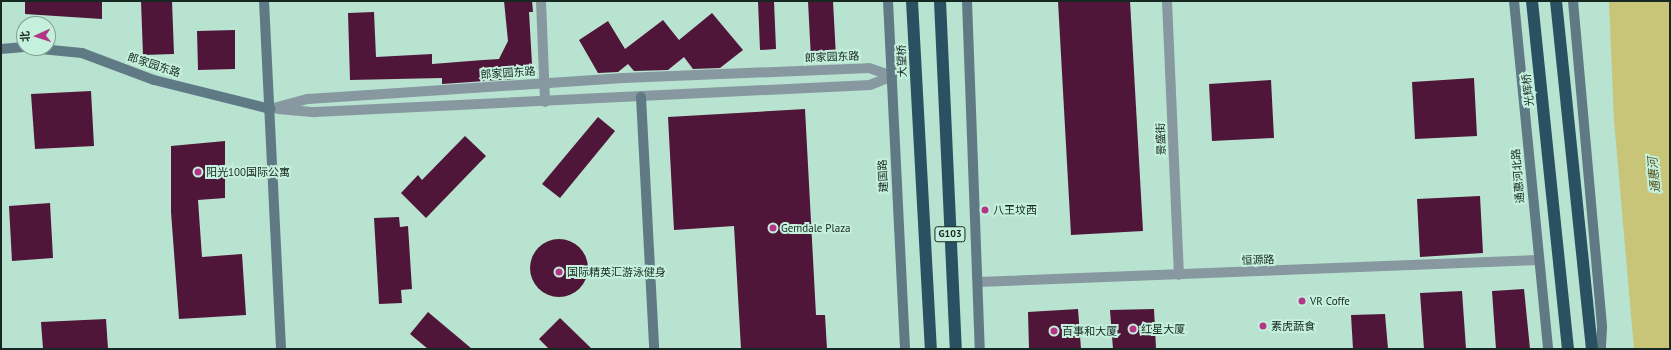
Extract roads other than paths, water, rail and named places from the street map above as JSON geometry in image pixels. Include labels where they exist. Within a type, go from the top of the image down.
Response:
[{"type":"highway","name":"大望桥","points":[[912,1],[917,120],[931,349]]},
{"type":"highway","name":"G103","points":[[940,1],[956,349]]},
{"type":"highway","name":"光辉桥","points":[[1532,1],[1565,315]]},
{"type":"highway","points":[[1556,1],[1592,349]]},
{"type":"highway","points":[[1562,349],[1565,315]]},
{"type":"highway","points":[[1565,315],[1568,349]]},
{"type":"street","points":[[264,1],[281,349]]},
{"type":"street","points":[[541,1],[545,102]]},
{"type":"street","name":"建国路","points":[[888,1],[905,349]]},
{"type":"street","points":[[967,1],[980,349]]},
{"type":"street","name":"景盛街","points":[[1167,1],[1178,275]]},
{"type":"street","name":"通惠河北路","points":[[1514,1],[1548,349]]},
{"type":"street","points":[[1573,1],[1602,327],[1601,349]]},
{"type":"street","points":[[1,48],[16,47]]},
{"type":"street","name":"郎家园东路","points":[[56,50],[82,53],[154,80],[270,109],[315,112],[870,85],[892,76]]},
{"type":"street","name":"郎家园东路","points":[[270,109],[308,99],[545,83],[869,68],[892,76]]},
{"type":"street","points":[[641,97],[654,349]]},
{"type":"street","name":"恒源路","points":[[978,282],[1539,260]]},
{"type":"water","name":"通惠河","points":[[1609,1],[1670,1],[1670,349],[1634,349],[1614,120]]},
{"type":"place","name":"阳光100国际公寓","points":[[198,172]]},
{"type":"place","name":"八王坟西","points":[[985,210]]},
{"type":"place","name":"Gemdale Plaza","points":[[773,228]]},
{"type":"place","name":"国际精英汇游泳健身","points":[[559,272]]},
{"type":"place","name":"VR Coffe","points":[[1302,301]]},
{"type":"place","name":"素虎蔬食","points":[[1263,326]]},
{"type":"place","name":"红星大厦","points":[[1133,329]]},
{"type":"place","name":"百事和大厦","points":[[1054,331]]}]
